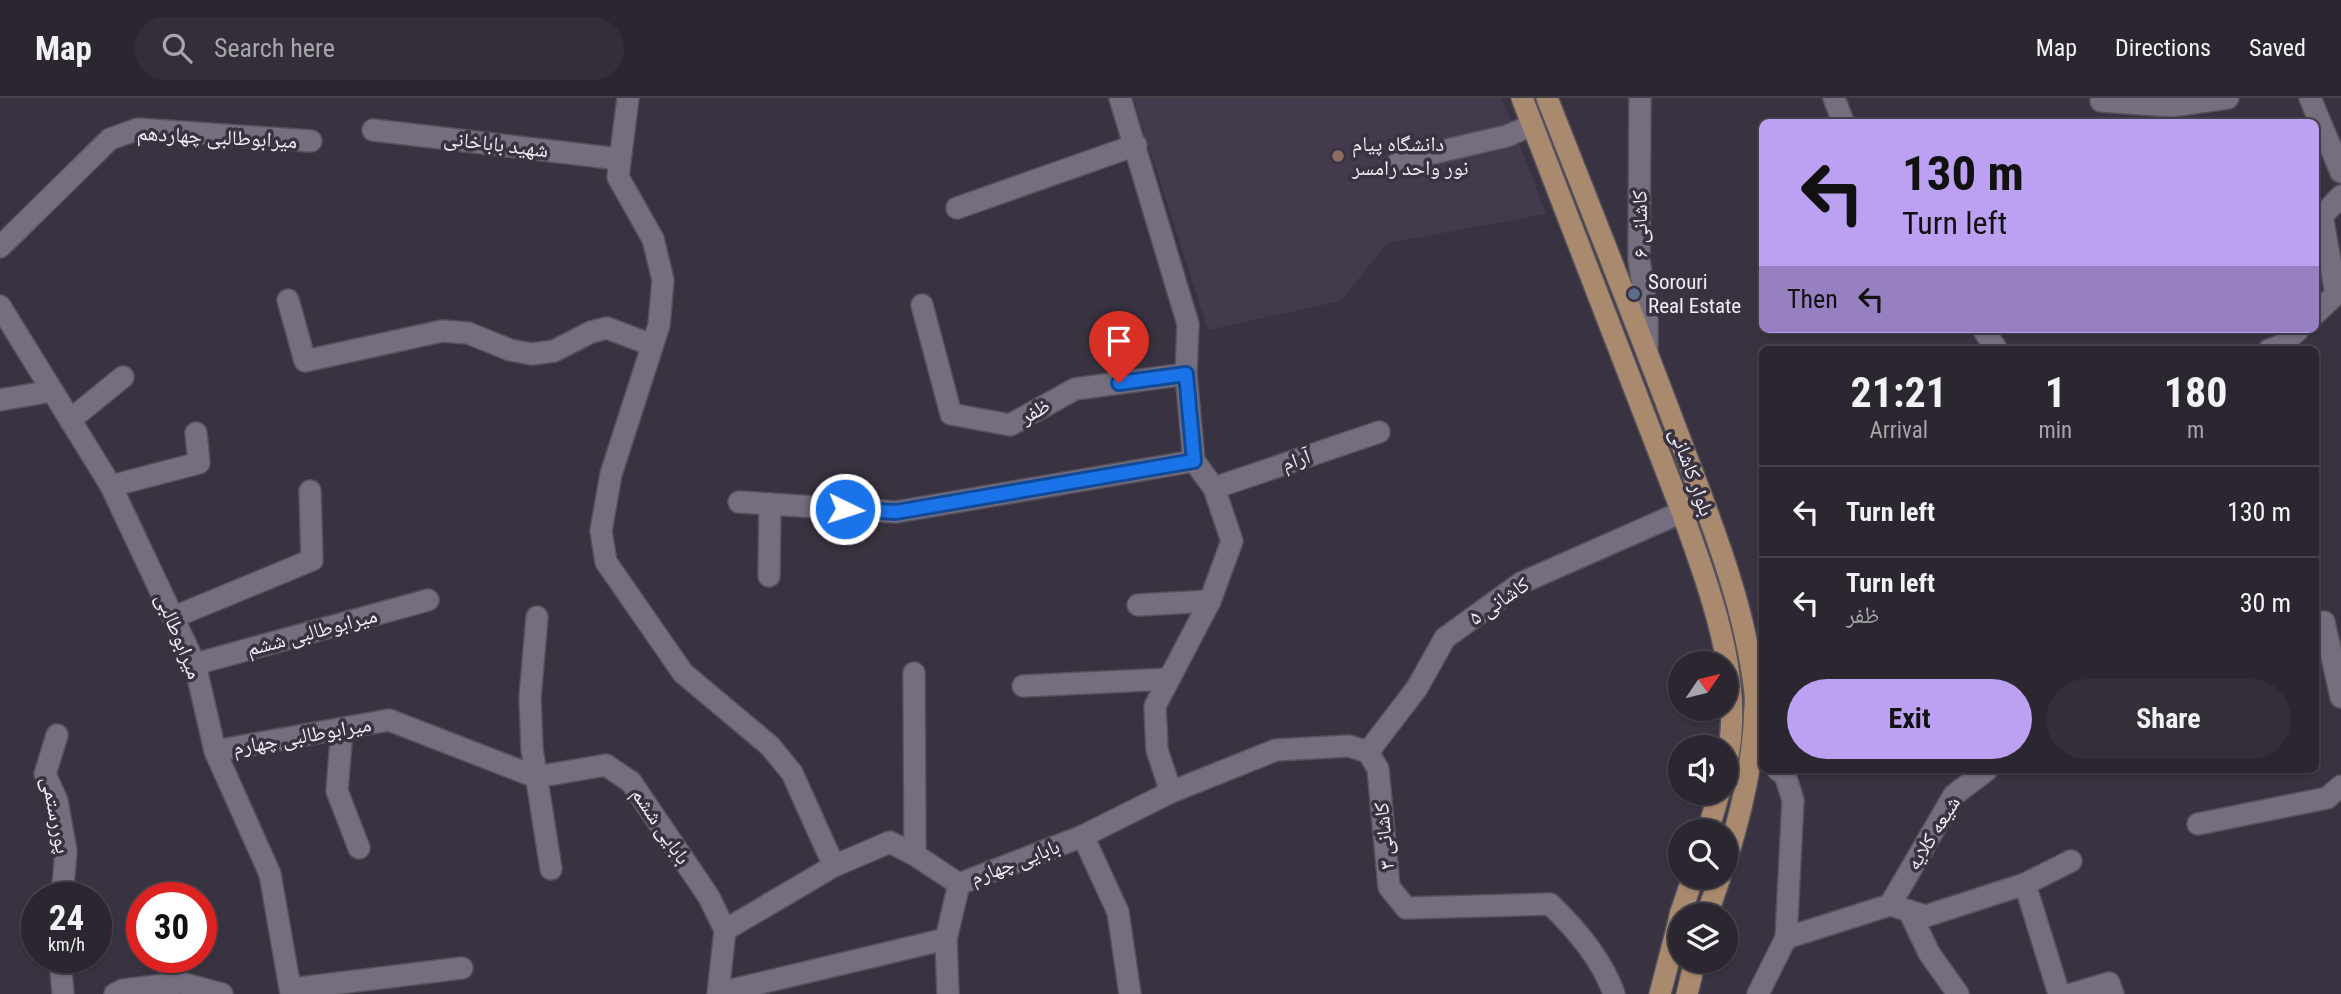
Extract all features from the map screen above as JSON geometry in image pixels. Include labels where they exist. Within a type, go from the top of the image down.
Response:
[{"type":"main road","name":"بلوار کاشانی","points":[[1522,98],[1705,576],[1725,656],[1732,698],[1729,735]]},
{"type":"main road","name":"بلوار کاشانی","points":[[1547,98],[1647,350],[1727,570],[1757,671],[1757,753],[1738,823]]},
{"type":"main road","points":[[1660,994],[1668,963]]},
{"type":"main road","points":[[1687,994],[1692,973]]},
{"type":"street","points":[[628,98],[618,177],[653,239],[663,280],[659,325],[611,474],[601,531],[606,562],[683,673],[770,746],[792,773],[834,866]]},
{"type":"street","points":[[1120,98],[1188,324],[1186,374],[1194,461],[1214,488],[1232,541],[1210,601],[1155,706],[1157,750],[1171,792],[1276,750],[1349,746],[1368,752]]},
{"type":"street","name":"کاشانی ۶","points":[[1640,98],[1639,260],[1647,314],[1647,350]]},
{"type":"street","points":[[2101,101],[2171,106],[2228,98]]},
{"type":"street","points":[[2310,98],[2319,119]]},
{"type":"street","points":[[1837,99],[1842,119]]},
{"type":"street","points":[[2319,119],[2341,172]]},
{"type":"street","points":[[1399,161],[1507,136],[1532,125]]},
{"type":"street","name":"میرابوطالبی چهاردهم","points":[[0,247],[110,139],[138,129],[311,141]]},
{"type":"street","name":"شهید باباخانی","points":[[373,130],[619,159]]},
{"type":"street","points":[[957,208],[1136,145]]},
{"type":"street","points":[[2319,310],[2336,293],[2322,216],[2341,196]]},
{"type":"street","points":[[288,300],[305,361],[442,331],[468,333],[510,350],[533,354],[554,351],[592,332],[607,328],[652,345]]},
{"type":"street","name":"ظفر","points":[[922,305],[951,414],[1010,425],[1075,389],[1186,374]]},
{"type":"street","name":"میرابوطالبی","points":[[0,306],[111,486],[195,664],[215,751],[270,874],[291,991]]},
{"type":"street","points":[[2279,346],[2295,333]]},
{"type":"street","points":[[70,420],[123,377]]},
{"type":"street","points":[[0,400],[52,391]]},
{"type":"street","name":"آرام","points":[[1214,488],[1379,432]]},
{"type":"street","points":[[111,486],[200,463],[197,433]]},
{"type":"street","points":[[739,502],[896,512],[1194,461]]},
{"type":"street","points":[[174,617],[312,560],[310,491]]},
{"type":"street","points":[[769,576],[770,504]]},
{"type":"street","name":"کاشانی ۵","points":[[1368,752],[1417,688],[1445,638],[1521,583],[1682,512]]},
{"type":"street","name":"میرابوطالبی ششم","points":[[195,664],[428,600]]},
{"type":"street","points":[[1138,605],[1210,601]]},
{"type":"street","points":[[537,617],[530,698],[532,749],[551,869]]},
{"type":"street","points":[[2327,621],[2341,697]]},
{"type":"street","points":[[914,673],[915,855]]},
{"type":"street","points":[[1023,686],[1169,679]]},
{"type":"street","name":"میرابوطالبی چهارم","points":[[215,751],[389,720],[536,777]]},
{"type":"street","points":[[342,729],[337,791],[359,848]]},
{"type":"street","name":"پوررستمی","points":[[57,734],[45,774],[57,801],[66,851],[63,882]]},
{"type":"street","name":"کاشانی ۳","points":[[1368,752],[1378,769],[1389,887],[1406,908],[1550,904],[1577,930],[1614,994]]},
{"type":"street","name":"بابایی ششم","points":[[536,777],[606,765],[631,782],[709,897],[725,930]]},
{"type":"street","points":[[1758,994],[1786,938],[1793,800],[1782,773]]},
{"type":"street","name":"شیعه کلایه","points":[[1900,908],[1954,795],[1983,773]]},
{"type":"street","points":[[2198,824],[2326,798],[2341,786]]},
{"type":"street","name":"بابایی چهارم","points":[[948,994],[946,939],[959,884],[1083,836],[1171,792]]},
{"type":"street","points":[[1083,836],[1118,912],[1129,994]]},
{"type":"street","points":[[946,939],[719,993],[725,930],[834,866],[890,842],[959,884]]},
{"type":"street","points":[[1786,938],[1900,908],[1926,916],[2025,884],[2071,861]]},
{"type":"street","points":[[2025,884],[2059,994]]},
{"type":"street","points":[[1900,908],[1958,994]]},
{"type":"street","points":[[291,991],[462,968]]},
{"type":"street","points":[[61,973],[63,994]]},
{"type":"street","points":[[2072,994],[2109,982],[2113,994]]},
{"type":"street","points":[[115,994],[123,990],[181,983],[222,994]]},
{"type":"shaded area","name":"دانشگاه پیام نور واحد رامسر","points":[[1133,98],[1502,98],[1546,214],[1387,243],[1341,301],[1208,330]]},
{"type":"place","name":"دانشگاه پیام نور واحد رامسر","points":[[1338,156]]},
{"type":"place","name":"Sorouri Real Estate","points":[[1634,294]]},
{"type":"route","points":[[845,509],[896,512],[1194,461],[1186,374],[1119,383]]}]
